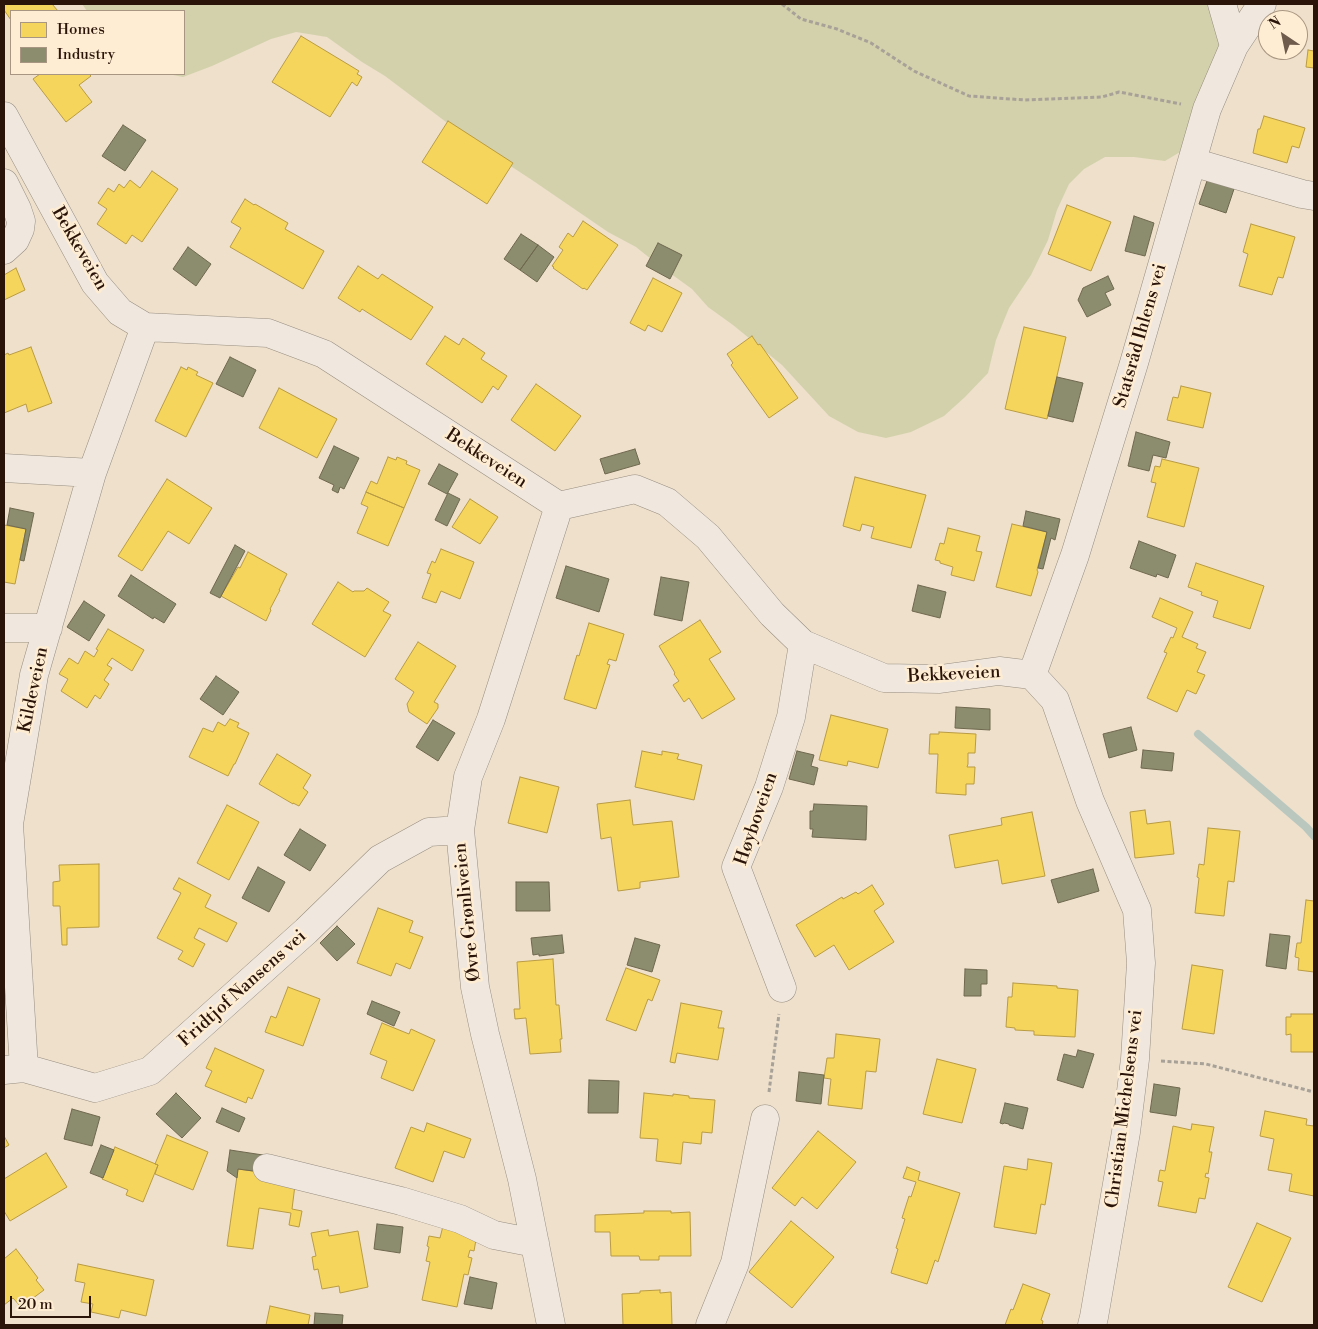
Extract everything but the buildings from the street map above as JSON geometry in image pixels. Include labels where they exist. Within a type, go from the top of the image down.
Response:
[{"type":"street","points":[[1222,4],[1234,46]]},
{"type":"street","name":"Statsråd Ihlens vei","points":[[1032,675],[1081,537],[1134,363],[1206,109],[1234,46],[1262,4]]},
{"type":"street","name":"Bekkeveien","points":[[4,116],[95,283],[120,312],[145,327],[268,333],[324,354],[559,506],[635,489],[667,502],[708,537],[772,614],[803,644],[884,678],[940,679],[999,670],[1032,675]]},
{"type":"street","points":[[1192,162],[1314,196]]},
{"type":"street","points":[[4,182],[21,221],[20,230],[15,240],[4,250]]},
{"type":"street","name":"Kildeveien","points":[[14,1069],[8,892],[9,824],[34,675],[92,474],[145,327]]},
{"type":"street","points":[[4,468],[92,474]]},
{"type":"street","name":"Øvre Grønliveien","points":[[551,1325],[522,1179],[485,1034],[475,986],[460,830],[468,777],[491,719],[559,506]]},
{"type":"street","points":[[4,628],[48,628]]},
{"type":"street","name":"Høyboveien","points":[[782,988],[736,867],[769,787],[791,717],[803,644]]},
{"type":"street","name":"Christian Michelsens vei","points":[[1032,675],[1055,700],[1090,801],[1137,910],[1141,963],[1135,1059],[1126,1132],[1092,1325]]},
{"type":"street","name":"Fridtjof Nansens vei","points":[[14,1069],[95,1088],[150,1071],[306,931],[380,859],[428,832],[460,830]]},
{"type":"street","points":[[710,1325],[735,1263],[765,1119]]},
{"type":"street","points":[[267,1168],[401,1201],[460,1219],[494,1235],[536,1243]]},
{"type":"path","points":[[782,4],[801,19],[837,29],[871,43],[914,71],[969,96],[1025,100],[1102,97],[1119,92],[1206,109]]},
{"type":"path","points":[[765,1119],[782,988]]},
{"type":"path","points":[[1135,1059],[1206,1064],[1314,1092]]},
{"type":"shaded area","points":[[82,4],[1222,4],[1232,33],[1185,149],[1165,161],[1134,157],[1105,157],[1084,169],[1069,184],[1057,210],[1048,240],[1031,275],[1009,308],[996,340],[988,373],[944,416],[911,432],[886,438],[858,432],[829,416],[782,365],[708,307],[692,289],[636,247],[608,232],[458,131],[385,76],[327,37],[296,32],[271,39],[183,77],[173,75],[185,75],[185,10],[86,10]]},
{"type":"waterway","points":[[1198,734],[1314,836]]}]
